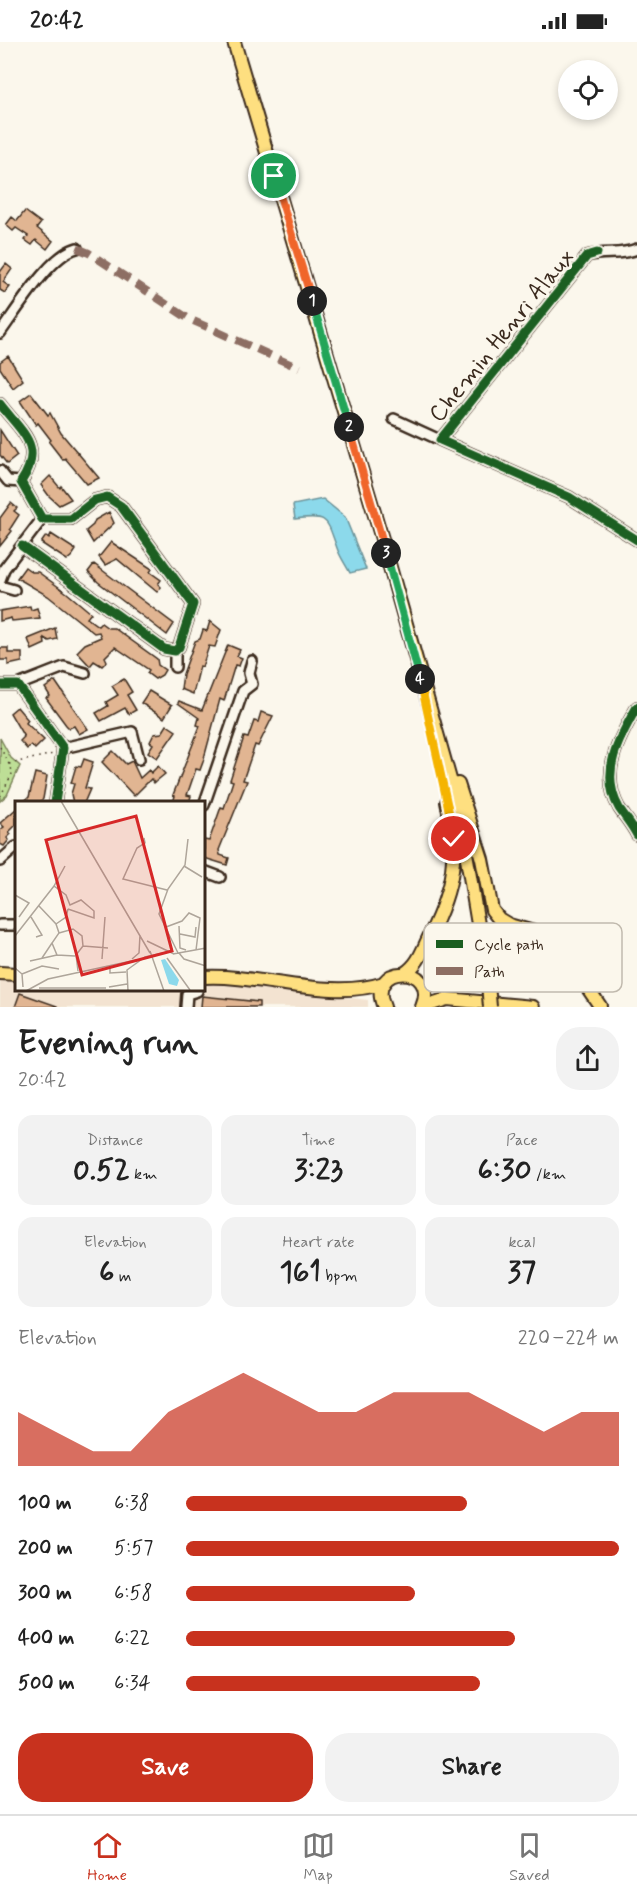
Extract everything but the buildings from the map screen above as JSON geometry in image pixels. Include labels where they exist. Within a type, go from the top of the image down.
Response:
[{"type":"main road","points":[[234,42],[382,539],[482,859],[492,910],[506,923]]},
{"type":"main road","points":[[382,539],[462,829],[478,923]]},
{"type":"main road","points":[[419,674],[452,822],[454,851],[448,894],[437,923]]},
{"type":"main road","points":[[457,780],[480,880],[487,923]]},
{"type":"main road","points":[[405,973],[418,961],[424,949]]},
{"type":"main road","points":[[0,973],[15,974]]},
{"type":"main road","points":[[206,977],[341,989],[370,988],[384,983],[393,975],[405,973],[416,977],[424,987]]},
{"type":"main road","points":[[383,1006],[380,997],[384,983]]},
{"type":"main road","points":[[341,989],[383,1006]]},
{"type":"main road","points":[[422,1007],[425,1000],[424,992]]},
{"type":"main road","points":[[434,992],[447,999],[533,1007]]},
{"type":"main road","points":[[489,992],[490,1007]]},
{"type":"main road","points":[[591,992],[601,1007]]},
{"type":"main road","points":[[422,1007],[447,999]]},
{"type":"main road","points":[[591,1007],[601,1007]]},
{"type":"street","points":[[0,333],[29,293],[65,251],[77,248]]},
{"type":"street","name":"Chemin Henri Alaux","points":[[637,249],[615,255],[597,253],[587,256],[440,440],[569,497],[637,540]]},
{"type":"street","points":[[0,404],[31,446],[32,466],[21,482]]},
{"type":"street","points":[[394,419],[440,440]]},
{"type":"street","points":[[0,471],[8,481],[21,482]]},
{"type":"street","points":[[21,482],[42,519]]},
{"type":"street","points":[[42,519],[71,519],[95,500],[107,497],[121,506],[193,604],[179,647],[174,651]]},
{"type":"street","points":[[1,577],[42,519]]},
{"type":"street","points":[[22,546],[165,649],[174,651]]},
{"type":"street","points":[[0,586],[14,590]]},
{"type":"street","points":[[174,651],[175,667]]},
{"type":"street","points":[[205,801],[243,692],[252,684],[249,674],[252,661]]},
{"type":"street","points":[[0,685],[18,685],[64,668],[85,673]]},
{"type":"street","points":[[18,685],[63,750],[55,801]]},
{"type":"street","points":[[637,707],[618,741],[610,783],[618,806],[637,835]]},
{"type":"street","points":[[63,750],[132,732],[139,759]]},
{"type":"street","points":[[0,861],[15,848]]},
{"type":"street","points":[[206,872],[220,877]]},
{"type":"street","points":[[186,1007],[187,994],[194,992]]},
{"type":"path","points":[[0,747],[13,772],[0,797]]},
{"type":"path","points":[[9,764],[63,750]]},
{"type":"shaded area","points":[[0,979],[15,979],[15,992],[206,992],[206,980],[368,1000],[368,1007],[0,1007]]},
{"type":"green space","points":[[0,738],[11,758],[20,766],[7,795],[0,801]]},
{"type":"water","points":[[323,499],[345,517],[366,569],[350,573],[325,521],[314,518],[295,519],[293,505]]},
{"type":"marked path","points":[[77,248],[89,253],[189,319],[299,368]]},
{"type":"cycle path","points":[[597,253],[587,256],[440,440],[569,497],[637,540]]},
{"type":"cycle path","points":[[0,404],[28,440],[31,459],[21,482],[42,519],[71,519],[95,500],[107,497],[121,506],[193,604],[179,647],[175,651],[164,649],[22,546]]},
{"type":"cycle path","points":[[0,685],[18,685],[63,748],[55,801]]},
{"type":"cycle path","points":[[637,707],[618,743],[611,769],[613,795],[637,835]]},
{"type":"route","points":[[274,176],[382,539],[419,674],[454,839]]}]
